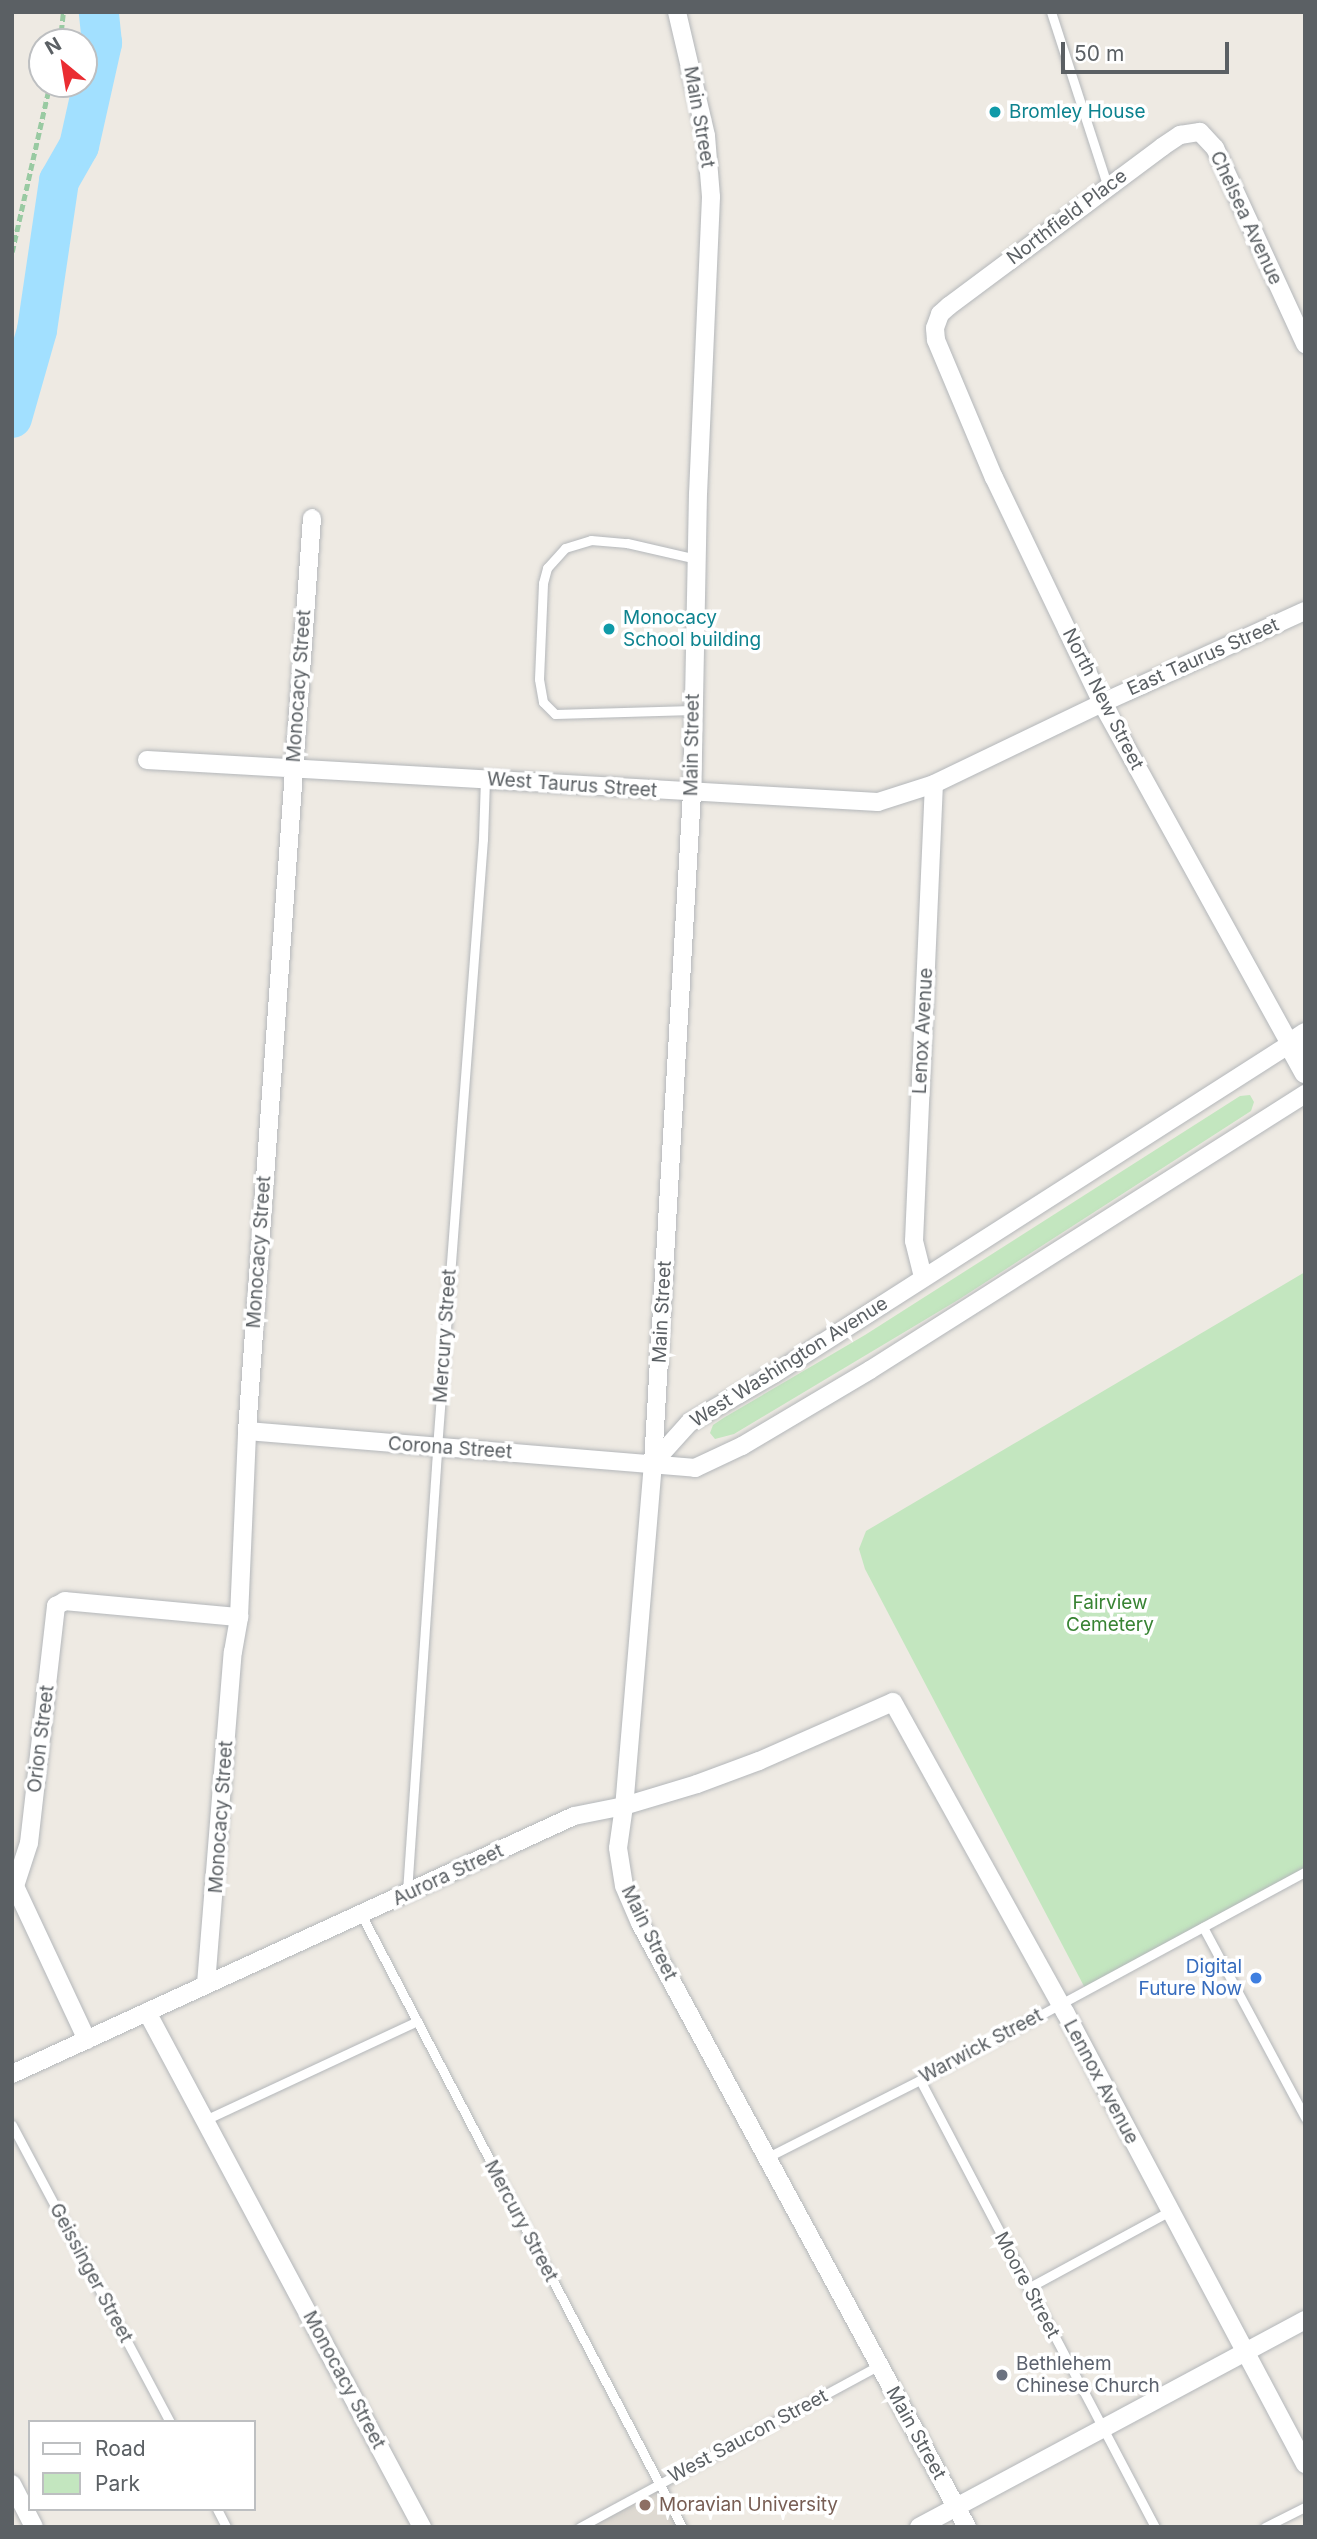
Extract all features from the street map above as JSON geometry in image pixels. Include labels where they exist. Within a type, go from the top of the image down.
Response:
[{"type":"street","name":"Main Street","points":[[677,12],[706,136],[711,197],[697,559],[692,793],[653,1463],[624,1806],[618,1848],[624,1886],[640,1923],[967,2527]]},
{"type":"street","name":"Northfield Place","points":[[940,314],[1180,135],[1200,132]]},
{"type":"street","name":"Chelsea Avenue","points":[[1200,132],[1215,148],[1305,344]]},
{"type":"street","name":"North New Street","points":[[940,314],[935,328],[936,340],[949,372],[994,478],[1102,703],[1297,1039],[1305,1071]]},
{"type":"street","name":"Monocacy Street","points":[[206,1984],[233,1652],[239,1616],[247,1431],[292,769],[312,518]]},
{"type":"street","name":"East Taurus Street","points":[[1102,703],[1305,611]]},
{"type":"street","name":"West Taurus Street","points":[[147,760],[877,802],[934,784],[1102,703]]},
{"type":"street","name":"Lenox Avenue","points":[[923,1277],[914,1241],[934,784]]},
{"type":"street","name":"West Washington Avenue","points":[[653,1463],[689,1423],[774,1374],[1297,1039]]},
{"type":"street","points":[[653,1463],[695,1468],[742,1446],[870,1370],[1305,1094]]},
{"type":"street","name":"Corona Street","points":[[247,1431],[653,1463]]},
{"type":"street","name":"Orion Street","points":[[87,2040],[13,1887],[29,1843],[56,1606],[65,1601],[239,1616]]},
{"type":"street","name":"Aurora Street","points":[[12,2074],[206,1984],[362,1916],[574,1816],[624,1806],[759,1761],[894,1702]]},
{"type":"street","name":"Lennox Avenue","points":[[894,1702],[1060,2004],[1305,2464]]},
{"type":"street","name":"Monocacy Street","points":[[147,2012],[422,2527]]},
{"type":"street","points":[[919,2527],[1305,2320]]},
{"type":"street","points":[[12,2484],[34,2527]]},
{"type":"lane","points":[[1051,12],[1108,187]]},
{"type":"lane","points":[[693,710],[555,715],[544,702],[539,679],[544,583],[547,568],[565,548],[591,540],[627,543],[697,559]]},
{"type":"lane","name":"Mercury Street","points":[[407,1894],[436,1448],[483,839],[485,779]]},
{"type":"lane","name":"Warwick Street","points":[[766,2158],[919,2080],[1305,1872]]},
{"type":"lane","name":"Mercury Street","points":[[362,1916],[682,2527]]},
{"type":"lane","points":[[1203,1927],[1305,2118]]},
{"type":"lane","points":[[205,2120],[417,2021]]},
{"type":"lane","name":"Moore Street","points":[[919,2080],[1155,2527]]},
{"type":"lane","name":"Geissinger Street","points":[[12,2125],[169,2420]]},
{"type":"lane","points":[[1028,2288],[1170,2211]]},
{"type":"lane","name":"West Saucon Street","points":[[580,2527],[879,2365]]},
{"type":"lane","points":[[1265,2527],[1305,2507]]},
{"type":"lane","points":[[218,2511],[226,2527]]},
{"type":"path","points":[[12,252],[47,98]]},
{"type":"shaded area","name":"Moravian University","points":[[659,2484],[682,2527],[580,2527]]},
{"type":"green space","points":[[1250,1095],[1254,1102],[1251,1111],[958,1300],[734,1434],[715,1439],[710,1433],[713,1425],[725,1417],[865,1335],[1240,1096]]},
{"type":"green space","name":"Fairview Cemetery","points":[[1305,1272],[1305,1872],[1086,1990],[865,1569],[859,1549],[866,1531]]},
{"type":"waterway","points":[[12,418],[37,330],[59,181],[79,146],[102,43],[99,12]]},
{"type":"place","name":"Bromley House","points":[[995,112]]},
{"type":"place","name":"Monocacy School building","points":[[609,629]]},
{"type":"place","name":"Digital Future Now","points":[[1256,1978]]},
{"type":"place","name":"Bethlehem Chinese Church","points":[[1002,2375]]},
{"type":"place","name":"Moravian University","points":[[645,2505]]}]
